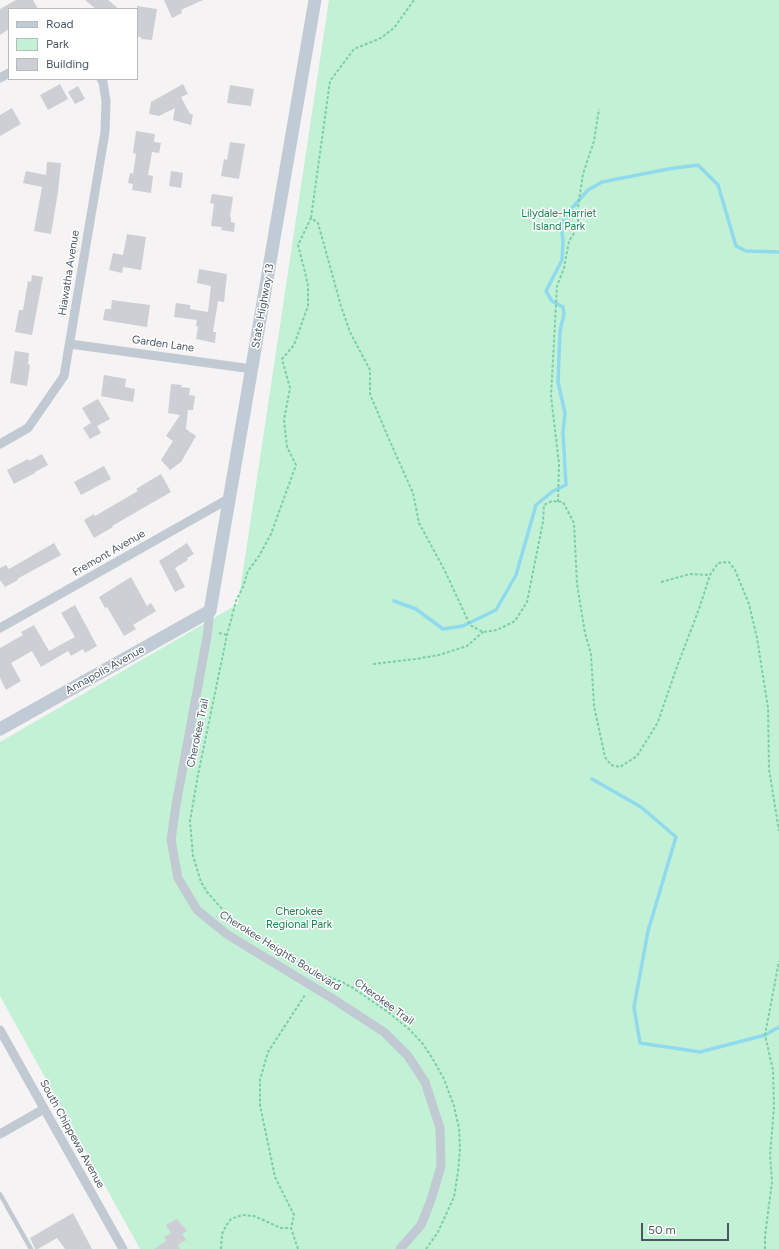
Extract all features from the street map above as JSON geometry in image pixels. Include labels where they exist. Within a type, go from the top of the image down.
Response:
[{"type":"street","name":"State Highway 13","points":[[210,611],[315,0]]},
{"type":"street","name":"Hiawatha Avenue","points":[[0,444],[28,428],[64,376],[105,132],[106,101],[102,80]]},
{"type":"street","name":"Garden Lane","points":[[70,344],[252,369]]},
{"type":"street","name":"Fremont Avenue","points":[[0,628],[230,498]]},
{"type":"street","name":"Annapolis Avenue","points":[[0,729],[210,611]]},
{"type":"street","name":"Cherokee Heights Boulevard","points":[[210,611],[207,637],[171,840],[178,878],[197,910],[228,935],[330,997],[384,1032],[408,1056],[425,1082],[440,1128],[441,1166],[431,1200],[421,1225],[400,1249]]},
{"type":"street","name":"South Chippewa Avenue","points":[[0,1030],[123,1249]]},
{"type":"street","points":[[0,1134],[44,1109]]},
{"type":"lane","points":[[0,1194],[31,1249]]},
{"type":"path","points":[[414,0],[394,28],[381,38],[354,50],[330,81],[311,218],[318,223],[340,306],[350,332],[370,370],[370,394],[414,493],[420,523],[445,571],[470,625],[483,632]]},
{"type":"path","points":[[558,502],[559,464],[550,396],[557,286],[564,268],[569,240],[578,227],[578,207],[583,174],[594,141],[599,110]]},
{"type":"path","name":"Cherokee Trail","points":[[311,218],[298,245],[308,286],[308,306],[294,345],[282,359],[290,388],[284,420],[288,447],[296,465],[271,534],[259,556],[248,571],[232,615],[190,820],[193,856],[201,882],[211,897],[233,919],[302,964],[353,988],[388,1012],[410,1030],[423,1044],[434,1061],[444,1078],[454,1106],[459,1128],[460,1149],[454,1196],[438,1232],[426,1249]]},
{"type":"path","points":[[373,664],[416,659],[467,646],[483,632],[497,630],[515,621],[527,602],[543,522],[544,505],[552,501],[563,502],[574,523],[577,584],[585,633],[591,654],[594,706],[605,757],[611,765],[620,768],[637,756],[658,722],[674,672],[699,609],[710,575],[718,563],[729,562],[735,570],[749,604],[757,638],[768,708],[769,769],[779,831]]},
{"type":"path","points":[[661,582],[690,574],[710,575]]},
{"type":"path","points":[[219,633],[227,635]]},
{"type":"path","points":[[765,1249],[772,1182],[770,1155],[774,1107],[773,1070],[765,1035],[779,961]]},
{"type":"path","points":[[298,1249],[291,1228],[294,1215],[275,1177],[260,1105],[260,1080],[268,1052],[305,995]]},
{"type":"path","points":[[221,1249],[222,1234],[226,1226],[232,1219],[242,1215],[254,1216],[281,1228],[291,1228]]},
{"type":"green space","points":[[329,0],[779,0],[779,1249],[140,1249],[0,996],[0,742],[238,604]]},
{"type":"building","points":[[16,0],[33,0],[37,8],[8,8],[8,30],[0,35],[0,9]]},
{"type":"building","points":[[85,0],[108,0],[118,8],[95,8]]},
{"type":"building","points":[[164,0],[203,0],[181,10],[182,13],[172,18]]},
{"type":"building","points":[[137,6],[157,9],[152,40],[141,39],[141,37],[138,37]]},
{"type":"building","points":[[60,84],[68,99],[48,110],[40,95]]},
{"type":"building","points":[[183,84],[188,94],[181,97],[190,114],[193,114],[191,125],[173,120],[175,108],[159,116],[149,114],[151,102]]},
{"type":"building","points":[[230,85],[254,89],[251,106],[227,103]]},
{"type":"building","points":[[78,86],[85,99],[75,104],[68,92]]},
{"type":"building","points":[[12,108],[21,124],[0,136],[0,115]]},
{"type":"building","points":[[136,131],[155,134],[154,142],[161,143],[159,153],[152,152],[148,175],[153,176],[151,193],[132,190],[133,184],[128,183],[130,173],[133,174],[136,154],[133,153]]},
{"type":"building","points":[[230,142],[245,144],[239,179],[221,176],[224,159],[227,160]]},
{"type":"building","points":[[47,162],[61,163],[51,234],[34,231],[42,187],[23,183],[26,171],[46,175]]},
{"type":"building","points":[[171,171],[183,173],[181,188],[169,186]]},
{"type":"building","points":[[212,194],[233,197],[230,217],[231,222],[235,223],[234,232],[221,230],[222,227],[211,226],[214,204],[210,203]]},
{"type":"building","points":[[127,234],[146,237],[141,270],[123,267],[122,273],[109,270],[113,253],[123,255]]},
{"type":"building","points":[[199,269],[227,274],[224,302],[218,301],[213,332],[216,332],[215,343],[196,339],[198,327],[196,326],[197,320],[174,317],[176,303],[190,305],[190,309],[208,312],[211,286],[197,283]]},
{"type":"building","points":[[32,275],[43,277],[32,335],[15,332],[19,310],[23,310],[28,281],[31,282]]},
{"type":"building","points":[[112,300],[150,305],[147,327],[103,320],[105,309],[111,309]]},
{"type":"building","points":[[15,351],[29,353],[28,364],[30,365],[27,386],[10,383]]},
{"type":"building","points":[[104,375],[126,379],[125,387],[135,389],[133,402],[101,396]]},
{"type":"building","points":[[171,384],[182,385],[181,387],[190,388],[189,395],[195,396],[193,410],[188,410],[186,429],[196,436],[181,462],[170,470],[161,460],[173,441],[166,436],[180,415],[168,413]]},
{"type":"building","points":[[98,399],[110,419],[97,426],[101,433],[90,439],[83,428],[91,423],[82,408]]},
{"type":"building","points":[[42,454],[48,465],[14,484],[7,470],[28,459],[29,461]]},
{"type":"building","points":[[104,466],[111,479],[81,495],[74,482]]},
{"type":"building","points":[[161,474],[171,492],[94,538],[84,520],[94,514],[95,516],[138,491],[136,489]]},
{"type":"building","points":[[54,543],[61,555],[5,587],[0,580],[0,568],[6,565],[9,569]]},
{"type":"building","points":[[187,543],[194,554],[187,558],[188,560],[175,568],[185,587],[175,592],[159,561]]},
{"type":"building","points":[[131,577],[147,606],[151,603],[156,611],[133,625],[136,629],[124,636],[107,607],[105,608],[99,597]]},
{"type":"building","points":[[75,605],[97,646],[85,653],[83,649],[71,656],[68,651],[41,667],[32,651],[11,663],[21,681],[6,690],[0,678],[0,648],[23,635],[21,632],[34,625],[49,651],[75,637],[61,613]]},
{"type":"building","points":[[73,1213],[92,1249],[65,1249],[57,1238],[38,1249],[35,1249],[30,1238]]},
{"type":"building","points":[[177,1219],[187,1231],[182,1234],[186,1240],[178,1245],[180,1249],[154,1249],[166,1241],[164,1237],[171,1233],[166,1225]]},
{"type":"waterway","points":[[394,601],[416,609],[443,629],[463,626],[496,610],[516,575],[536,505],[553,491],[566,485],[563,432],[565,413],[558,382],[560,331],[564,314],[563,307],[552,301],[546,291],[562,260],[563,241],[561,223],[588,190],[602,182],[668,169],[698,165],[718,185],[736,246],[746,251],[779,252]]},
{"type":"waterway","points":[[592,779],[641,807],[676,837],[648,931],[634,1007],[640,1043],[700,1052],[765,1035],[779,1027]]},
{"type":"park label","name":"Lilydale-Harriet Island Park","points":[[559,220]]},
{"type":"park label","name":"Cherokee Regional Park","points":[[299,918]]}]
